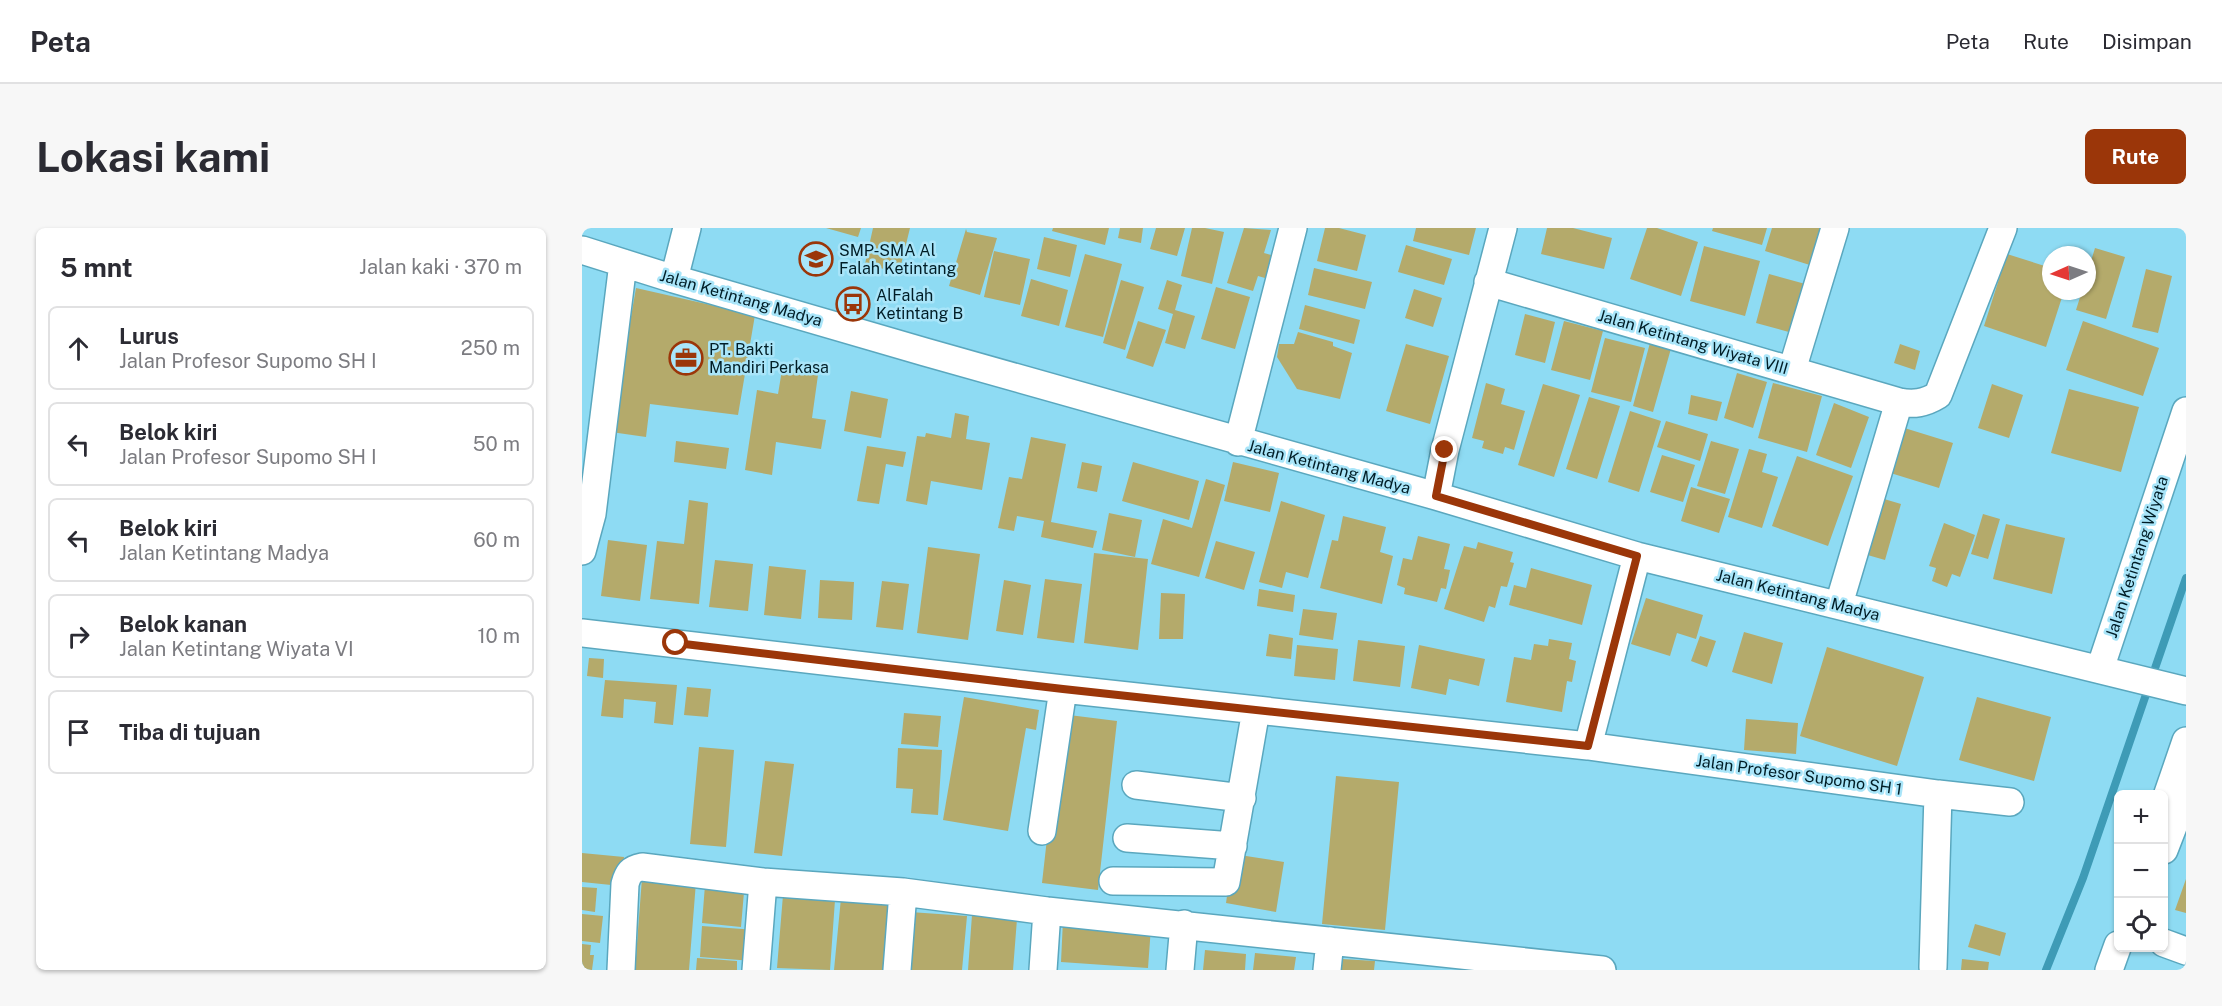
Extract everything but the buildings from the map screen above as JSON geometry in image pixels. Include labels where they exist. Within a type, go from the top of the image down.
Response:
[{"type":"street","points":[[674,279],[687,228]]},
{"type":"street","points":[[1436,496],[1503,228]]},
{"type":"street","points":[[1792,370],[1835,228]]},
{"type":"street","points":[[1238,442],[1290,229]]},
{"type":"street","name":"Jalan Ketintang Wiyata VIII","points":[[1488,282],[1899,402],[1913,404],[1927,401],[1938,395],[1995,230]]},
{"type":"street","name":"Jalan Ketintang Madya","points":[[582,250],[674,279],[1238,442],[1436,496],[1637,556],[2182,690]]},
{"type":"street","points":[[583,546],[592,514],[623,263]]},
{"type":"street","points":[[1839,604],[1899,402]]},
{"type":"street","name":"Jalan Ketintang Wiyata","points":[[2103,670],[2186,411]]},
{"type":"street","points":[[1588,746],[1637,556]]},
{"type":"street","name":"Jalan Profesor Supomo SH 1","points":[[582,633],[1063,689],[1588,746],[2010,802]]},
{"type":"street","points":[[1042,831],[1063,689]]},
{"type":"street","points":[[1113,881],[1226,882],[1256,710]]},
{"type":"street","points":[[2168,791],[2186,741]]},
{"type":"street","points":[[1136,785],[1242,798]]},
{"type":"street","points":[[2165,844],[2186,793]]},
{"type":"street","points":[[1933,967],[1938,794]]},
{"type":"street","points":[[1127,838],[1233,846]]},
{"type":"street","points":[[621,970],[625,884],[627,875],[633,869],[642,867],[763,882],[903,892],[1047,911],[1184,924],[1330,941],[1459,962],[1600,970]]},
{"type":"street","points":[[756,970],[763,882]]},
{"type":"street","points":[[897,970],[903,892]]},
{"type":"street","points":[[1043,970],[1047,911]]},
{"type":"street","points":[[1180,970],[1184,924]]},
{"type":"street","points":[[1327,970],[1330,941]]},
{"type":"street","points":[[2168,945],[2186,951]]},
{"type":"street","points":[[2109,970],[2115,952]]},
{"type":"waterway","points":[[2046,970],[2083,878],[2186,578]]},
{"type":"place","name":"SMP-SMA Al Falah Ketintang","points":[[816,259]]},
{"type":"place","name":"AlFalah Ketintang B","points":[[853,304]]},
{"type":"place","name":"PT. Bakti Mandiri Perkasa","points":[[686,358]]},
{"type":"route","points":[[676,643],[1063,689],[1588,746],[1637,556],[1436,496],[1445,450]]}]
